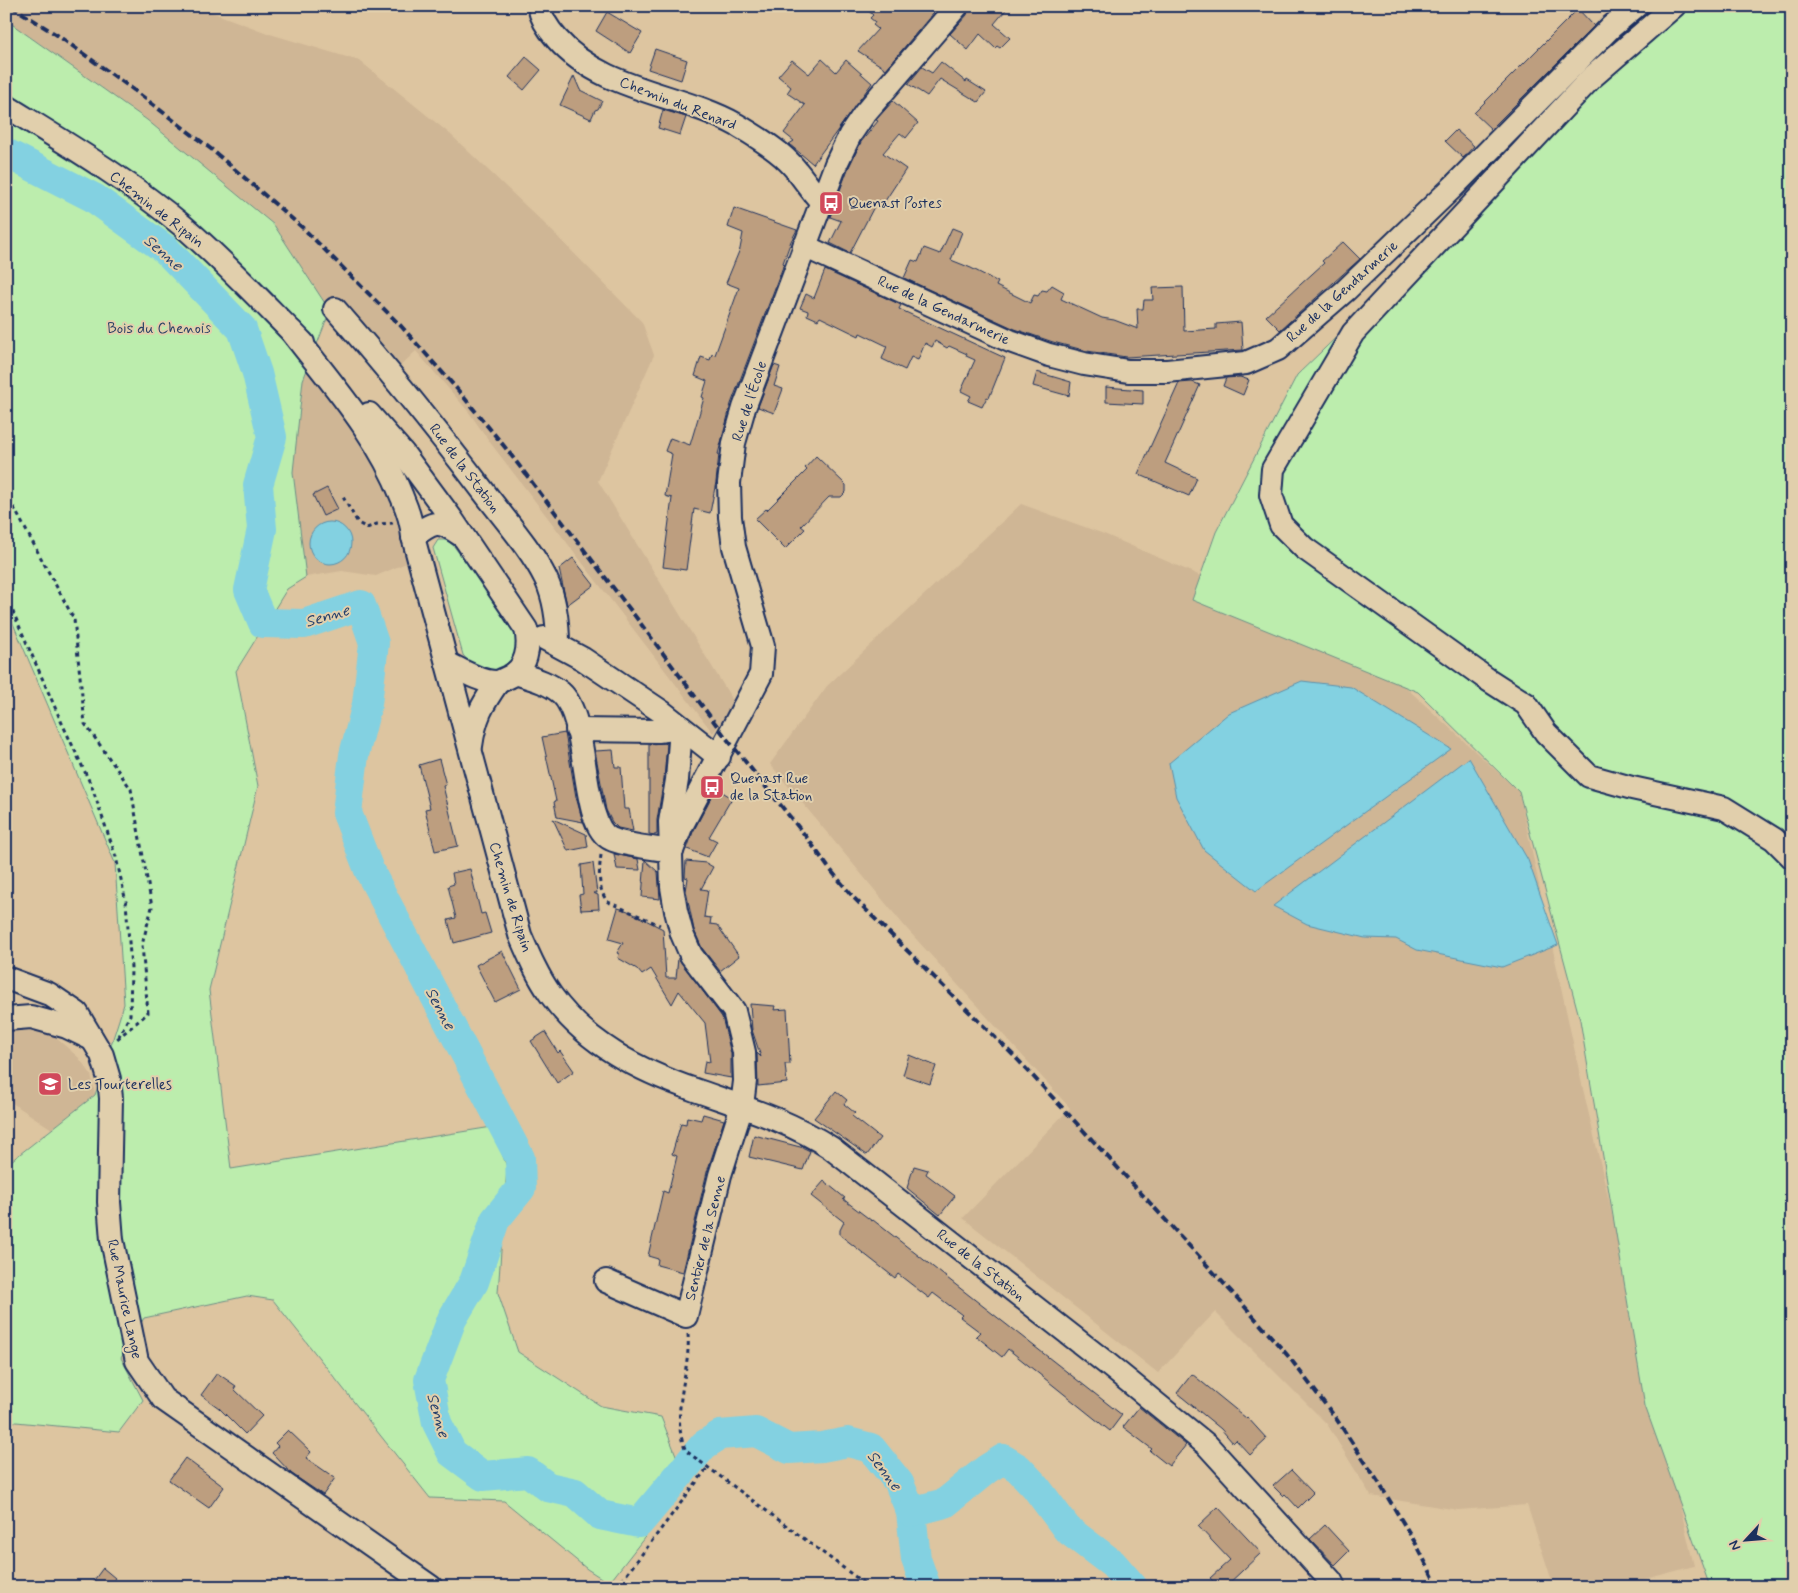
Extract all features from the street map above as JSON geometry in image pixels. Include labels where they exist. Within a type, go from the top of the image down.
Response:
[{"type":"street","name":"Chemin du Renard","points":[[539,6],[540,12],[550,31],[569,53],[590,67],[622,82],[708,112],[737,125],[788,160],[821,201]]},
{"type":"street","name":"Rue de l'École","points":[[672,851],[681,827],[761,674],[763,646],[734,547],[730,517],[729,483],[734,443],[744,408],[821,201],[850,135],[865,114],[957,6]]},
{"type":"street","name":"Rue de la Gendarmerie","points":[[804,246],[1010,341],[1084,364],[1128,370],[1167,370],[1246,363],[1278,349],[1346,290],[1453,187],[1611,27],[1636,6]]},
{"type":"street","points":[[1674,6],[1591,78],[1353,333],[1273,469],[1271,495],[1281,525],[1304,548],[1487,680],[1526,704],[1546,733],[1590,776],[1632,788],[1724,808],[1774,840],[1792,857]]},
{"type":"street","name":"Chemin de Ripain","points":[[6,106],[83,153],[133,187],[183,227],[228,268],[328,368],[403,453],[451,518],[526,629]]},
{"type":"street","name":"Rue de la Station","points":[[335,309],[431,422],[530,554],[546,580],[553,601],[558,626],[558,645]]},
{"type":"street","name":"Chemin de Ripain","points":[[292,332],[357,417],[384,457],[397,484],[412,530],[520,935],[531,961],[552,996],[597,1042],[619,1057],[646,1071],[742,1106]]},
{"type":"street","name":"Chemin de Ripain","points":[[412,530],[435,523],[447,525],[461,535]]},
{"type":"street","points":[[507,677],[523,663],[527,651],[526,629],[583,659],[662,712],[719,757]]},
{"type":"street","points":[[447,663],[472,676],[507,677],[548,685],[561,694],[572,709],[595,815],[603,833],[611,839],[672,851]]},
{"type":"street","name":"Chemin de Ripain","points":[[471,752],[473,729],[479,709],[507,677]]},
{"type":"street","points":[[578,730],[658,731],[681,728]]},
{"type":"street","points":[[681,728],[677,780],[670,822],[672,887],[682,934],[691,955],[734,1011],[744,1052],[745,1080],[742,1106]]},
{"type":"street","name":"Rue Maurice Lange","points":[[6,978],[48,994],[77,1013],[102,1055],[109,1079],[111,1098],[109,1202],[112,1240],[137,1361],[163,1399],[431,1587]]},
{"type":"street","points":[[6,1019],[31,1017],[67,1027],[92,1039]]},
{"type":"street","name":"Rue de la Station","points":[[742,1106],[784,1121],[809,1133],[831,1148],[1105,1362],[1207,1445],[1331,1581],[1334,1587]]},
{"type":"street","name":"Sentier de la Senne","points":[[606,1280],[686,1316],[720,1175],[742,1106]]},
{"type":"path","points":[[6,493],[74,619],[85,724],[131,789],[152,907],[142,945],[148,1013],[117,1039]]},
{"type":"path","points":[[343,497],[358,524],[367,528],[377,524],[412,530]]},
{"type":"path","points":[[6,596],[92,787],[116,857],[126,902],[131,968],[130,1015],[117,1039],[116,1047]]},
{"type":"path","points":[[606,835],[600,862],[603,897],[608,902],[682,934]]},
{"type":"path","points":[[689,1348],[680,1410],[680,1438],[686,1451],[869,1587]]},
{"type":"path","points":[[617,1587],[708,1467]]},
{"type":"shaded area","points":[[6,6],[195,6],[270,34],[360,61],[450,134],[547,226],[642,322],[654,355],[598,481],[735,704],[713,733],[468,411],[416,351],[394,372],[330,311],[274,225],[147,120],[6,20]]},
{"type":"shaded area","points":[[292,332],[383,457],[418,558],[376,576],[342,571],[306,577],[293,472]]},
{"type":"shaded area","points":[[1021,504],[1104,534],[1360,645],[1519,792],[1583,1089],[1694,1566],[1616,1587],[1554,1587],[1527,1505],[1458,1510],[1371,1496],[1327,1424],[1215,1312],[1158,1373],[963,1218],[1070,1108],[907,929],[770,764],[827,686]]},
{"type":"shaded area","name":"Les Tourterelles","points":[[6,1029],[48,1031],[78,1057],[91,1074],[95,1095],[52,1129],[6,1099]]},
{"type":"green space","points":[[1680,6],[1792,6],[1792,1587],[1710,1587],[1645,1406],[1580,1020],[1519,792],[1418,692],[1192,600],[1216,532],[1297,375]]},
{"type":"green space","name":"Bois du Chenois","points":[[6,20],[147,120],[274,225],[330,311],[303,380],[293,472],[306,577],[287,589],[236,671],[258,786],[209,990],[231,1169],[492,1127],[507,1167],[498,1293],[518,1352],[601,1406],[661,1417],[687,1483],[609,1583],[587,1569],[504,1501],[430,1498],[273,1300],[247,1296],[144,1318],[121,1358],[143,1400],[119,1432],[6,1421],[6,1165],[95,1095],[124,1004],[115,863],[6,607]]},
{"type":"green space","points":[[438,540],[446,540],[453,545],[514,628],[518,646],[515,657],[506,665],[491,673],[475,669],[463,655],[433,548]]},
{"type":"water","points":[[334,522],[342,525],[348,531],[351,543],[348,555],[342,561],[326,564],[318,561],[312,555],[309,539],[312,531],[318,525]]},
{"type":"water","points":[[1302,681],[1351,687],[1451,749],[1256,891],[1204,850],[1176,797],[1169,763],[1229,713]]},
{"type":"water","points":[[1469,758],[1528,860],[1558,945],[1502,967],[1417,950],[1396,939],[1365,938],[1307,924],[1273,906]]},
{"type":"building","points":[[863,6],[939,6],[886,69],[858,51],[878,29],[873,25],[875,22],[870,18],[873,15]]},
{"type":"building","points":[[970,6],[1009,6],[994,24],[1010,38],[1000,48],[997,46],[995,48],[980,34],[968,50],[950,34],[967,15]]},
{"type":"building","points":[[1578,9],[1594,26],[1491,129],[1474,113]]},
{"type":"building","points":[[607,12],[642,33],[630,53],[596,31]]},
{"type":"building","points":[[655,49],[687,60],[681,80],[648,69]]},
{"type":"building","points":[[526,57],[541,70],[524,90],[509,77]]},
{"type":"building","points":[[822,59],[836,72],[846,60],[872,83],[813,164],[789,144],[794,141],[784,133],[805,105],[787,93],[791,87],[778,76],[792,60],[809,74]]},
{"type":"building","points":[[941,62],[966,82],[967,80],[986,92],[978,102],[940,79],[927,96],[908,84],[922,67],[932,73]]},
{"type":"building","points":[[574,76],[580,90],[602,101],[591,119],[560,105]]},
{"type":"building","points":[[893,101],[918,123],[906,138],[900,133],[883,153],[906,169],[883,204],[877,201],[850,253],[830,243],[841,221],[830,217],[848,169],[861,142],[878,121],[876,120]]},
{"type":"building","points":[[663,110],[686,117],[680,135],[658,128]]},
{"type":"building","points":[[1456,130],[1474,146],[1463,158],[1445,141]]},
{"type":"building","points":[[734,208],[797,230],[791,241],[731,404],[718,454],[716,482],[710,513],[694,509],[686,570],[663,567],[672,498],[665,496],[672,454],[665,451],[670,438],[690,445],[707,381],[695,376],[701,357],[710,360],[712,354],[715,355],[739,288],[726,283],[740,249],[743,233],[728,227]]},
{"type":"building","points":[[952,228],[962,232],[951,260],[998,282],[996,286],[1030,303],[1034,295],[1038,296],[1042,290],[1047,291],[1052,285],[1064,292],[1061,299],[1102,318],[1114,320],[1138,329],[1137,309],[1143,309],[1144,300],[1153,300],[1152,288],[1183,287],[1184,331],[1216,329],[1216,324],[1241,322],[1243,350],[1126,357],[1087,351],[1015,329],[904,278],[912,260],[918,262],[924,248],[940,254]]},
{"type":"building","points":[[1343,242],[1360,259],[1280,330],[1266,316],[1324,263],[1322,261]]},
{"type":"building","points":[[825,270],[901,305],[899,309],[1005,358],[989,398],[987,397],[982,407],[968,401],[971,396],[961,391],[975,360],[966,356],[967,354],[949,346],[947,348],[935,341],[932,347],[925,343],[918,360],[911,357],[905,370],[882,359],[887,346],[860,333],[859,336],[820,317],[818,320],[807,315],[808,311],[800,308],[806,294],[814,298]]},
{"type":"building","points":[[774,365],[780,367],[774,386],[783,389],[774,413],[758,407]]},
{"type":"building","points":[[1037,372],[1071,382],[1069,396],[1033,386]]},
{"type":"building","points":[[1240,377],[1249,380],[1243,395],[1223,386],[1226,378]]},
{"type":"building","points":[[1192,382],[1200,385],[1165,463],[1197,478],[1189,496],[1138,474],[1179,383]]},
{"type":"building","points":[[1106,387],[1143,390],[1143,404],[1106,402]]},
{"type":"building","points":[[816,456],[846,485],[846,492],[841,497],[829,497],[801,526],[805,529],[785,549],[755,519],[767,510],[807,470],[805,468]]},
{"type":"building","points":[[327,488],[338,509],[323,516],[313,495]]},
{"type":"building","points":[[573,558],[594,585],[567,605],[559,569]]},
{"type":"building","points":[[565,733],[576,797],[583,822],[557,817],[554,802],[556,801],[542,737]]},
{"type":"building","points":[[649,744],[667,744],[664,778],[657,820],[657,834],[655,835],[649,834]]},
{"type":"building","points":[[613,750],[615,767],[621,767],[624,809],[629,809],[633,831],[618,828],[612,822],[606,810],[595,751]]},
{"type":"building","points":[[439,759],[446,785],[443,786],[458,846],[435,851],[425,809],[430,808],[419,765]]},
{"type":"building","points":[[716,788],[732,798],[709,837],[717,841],[708,857],[687,849],[693,832]]},
{"type":"building","points":[[553,819],[586,834],[588,847],[568,851]]},
{"type":"building","points":[[614,854],[638,859],[640,870],[617,869]]},
{"type":"building","points":[[645,860],[658,872],[660,899],[642,897]]},
{"type":"building","points":[[686,861],[706,863],[713,867],[701,889],[708,890],[704,917],[711,918],[710,924],[717,925],[739,956],[720,971],[702,948],[694,930],[686,891],[688,878],[685,877]]},
{"type":"building","points":[[593,863],[597,893],[593,893],[598,895],[599,909],[581,910],[579,895],[583,894],[581,865]]},
{"type":"building","points":[[470,869],[481,914],[485,913],[491,933],[454,943],[448,920],[456,918],[448,886],[454,884],[452,873]]},
{"type":"building","points":[[618,908],[628,911],[663,929],[666,978],[676,978],[678,958],[722,1017],[731,1054],[731,1078],[703,1073],[705,1061],[710,1062],[705,1023],[679,991],[672,1004],[651,969],[642,975],[637,969],[618,958],[619,954],[617,953],[623,943],[609,939]]},
{"type":"building","points":[[502,951],[521,989],[495,1002],[476,965]]},
{"type":"building","points":[[750,1004],[775,1006],[774,1010],[787,1009],[790,1064],[785,1064],[787,1083],[758,1086],[757,1053],[761,1057],[752,1030]]},
{"type":"building","points":[[545,1032],[558,1053],[560,1051],[574,1071],[557,1083],[531,1041]]},
{"type":"building","points":[[909,1055],[936,1066],[930,1084],[903,1075]]},
{"type":"building","points":[[836,1091],[847,1100],[844,1104],[855,1113],[852,1116],[880,1138],[867,1155],[814,1118]]},
{"type":"building","points":[[703,1114],[724,1120],[707,1172],[683,1272],[657,1265],[658,1259],[648,1256],[663,1191],[668,1193],[677,1156],[672,1154],[681,1123],[686,1124],[687,1117],[701,1120]]},
{"type":"building","points":[[754,1135],[810,1151],[803,1170],[749,1157]]},
{"type":"building","points":[[914,1166],[928,1170],[926,1174],[955,1196],[940,1215],[907,1188]]},
{"type":"building","points":[[824,1181],[845,1198],[843,1199],[873,1220],[1122,1415],[1110,1431],[1008,1349],[1002,1357],[976,1336],[980,1332],[960,1317],[962,1315],[933,1293],[929,1298],[898,1274],[895,1278],[840,1235],[844,1222],[811,1196]]},
{"type":"building","points":[[217,1373],[236,1386],[234,1389],[262,1416],[245,1434],[219,1408],[201,1395]]},
{"type":"building","points":[[1192,1374],[1247,1417],[1267,1439],[1250,1455],[1236,1440],[1233,1443],[1221,1429],[1177,1393]]},
{"type":"building","points":[[1139,1407],[1186,1445],[1169,1466],[1150,1451],[1152,1449],[1123,1427]]},
{"type":"building","points":[[288,1430],[311,1452],[306,1458],[335,1478],[323,1495],[292,1474],[272,1453],[278,1446],[275,1443]]},
{"type":"building","points":[[185,1458],[224,1487],[209,1508],[169,1480]]},
{"type":"building","points":[[1291,1470],[1313,1493],[1298,1508],[1285,1494],[1283,1496],[1273,1486]]},
{"type":"building","points":[[1218,1507],[1261,1553],[1225,1587],[1218,1587],[1210,1578],[1230,1560],[1198,1526]]},
{"type":"building","points":[[1325,1525],[1349,1551],[1335,1565],[1310,1539]]},
{"type":"building","points":[[103,1568],[115,1578],[109,1587],[89,1587]]},
{"type":"waterway","name":"Senne","points":[[6,153],[94,198],[166,250],[242,329],[257,373],[272,437],[258,485],[262,529],[249,590],[263,623],[304,624],[361,605],[374,643],[367,704],[354,755],[347,813],[369,870],[520,1158],[521,1188],[495,1220],[474,1282],[452,1319],[429,1380],[437,1423],[452,1453],[483,1476],[528,1472],[548,1487],[575,1493],[600,1515],[639,1523],[704,1445],[720,1435],[756,1432],[789,1449],[822,1447],[848,1442],[871,1448],[899,1483],[911,1512],[916,1559],[926,1587]]},
{"type":"waterway","points":[[911,1512],[945,1503],[987,1469],[1003,1459],[1018,1468],[1035,1486],[1067,1529],[1113,1564],[1133,1587]]},
{"type":"railway","points":[[11,6],[57,35],[134,90],[211,149],[304,229],[401,326],[504,446],[727,739],[854,898],[1017,1059],[1289,1357],[1335,1417],[1379,1483],[1416,1544],[1438,1587]]},
{"type":"place","name":"Quenast Postes","points":[[831,203]]},
{"type":"place","name":"Quenast Rue de la Station","points":[[712,787]]},
{"type":"place","name":"Les Tourterelles","points":[[50,1084]]}]
